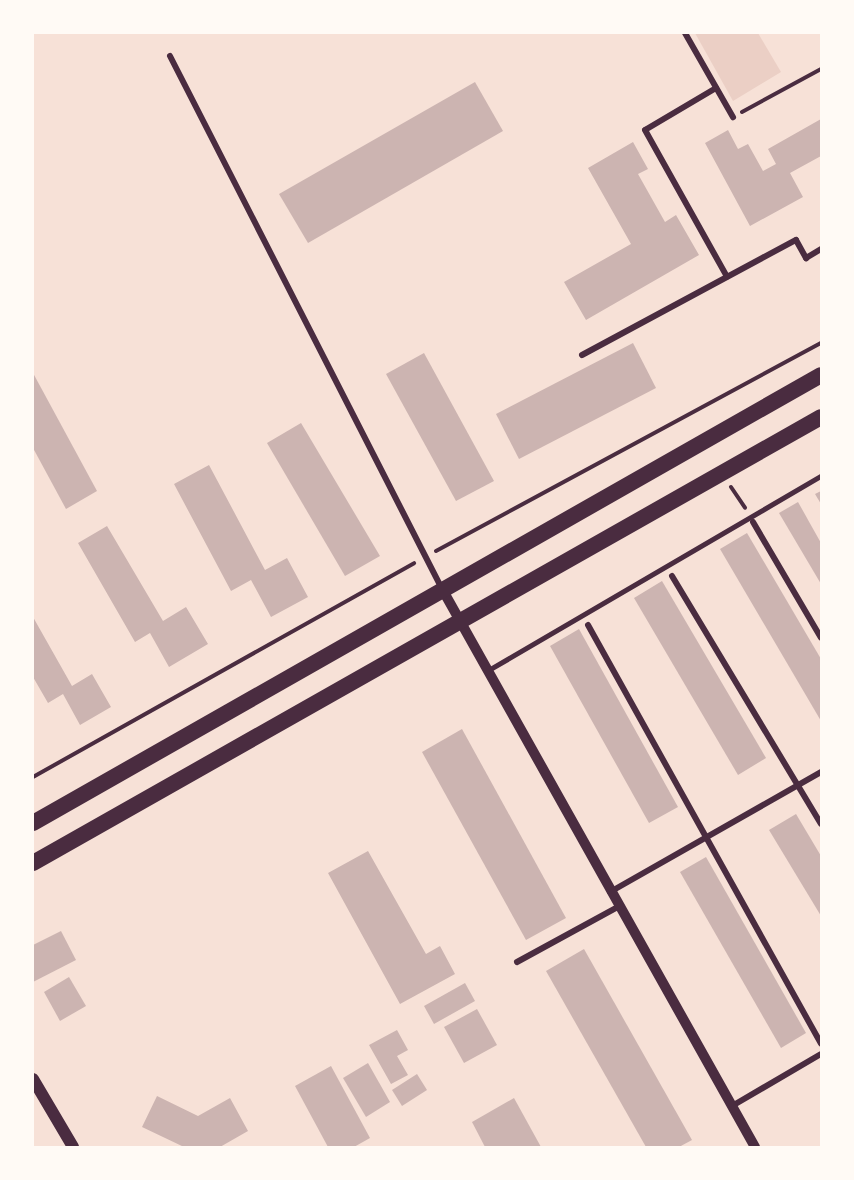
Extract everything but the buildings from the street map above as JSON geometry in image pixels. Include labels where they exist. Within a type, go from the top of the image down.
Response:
[{"type":"highway","points":[[33,823],[441,587],[821,375]]},
{"type":"highway","points":[[33,863],[460,624],[821,417]]},
{"type":"main road","points":[[33,1079],[73,1147]]},
{"type":"street","points":[[685,33],[733,117]]},
{"type":"street","points":[[170,57],[485,673],[754,1147]]},
{"type":"street","points":[[716,88],[645,130],[727,277]]},
{"type":"street","points":[[582,355],[796,240],[806,258],[821,249]]},
{"type":"street","points":[[753,522],[821,638]]},
{"type":"street","points":[[672,576],[821,824]]},
{"type":"street","points":[[588,625],[821,1044]]},
{"type":"street","points":[[610,893],[821,772]]},
{"type":"street","points":[[517,962],[618,907]]},
{"type":"street","points":[[732,1107],[821,1054]]},
{"type":"lane","points":[[485,673],[821,476]]},
{"type":"path","points":[[733,117],[821,69]]},
{"type":"path","points":[[723,474],[753,522]]},
{"type":"shaded area","points":[[695,33],[758,33],[781,72],[733,101]]}]
